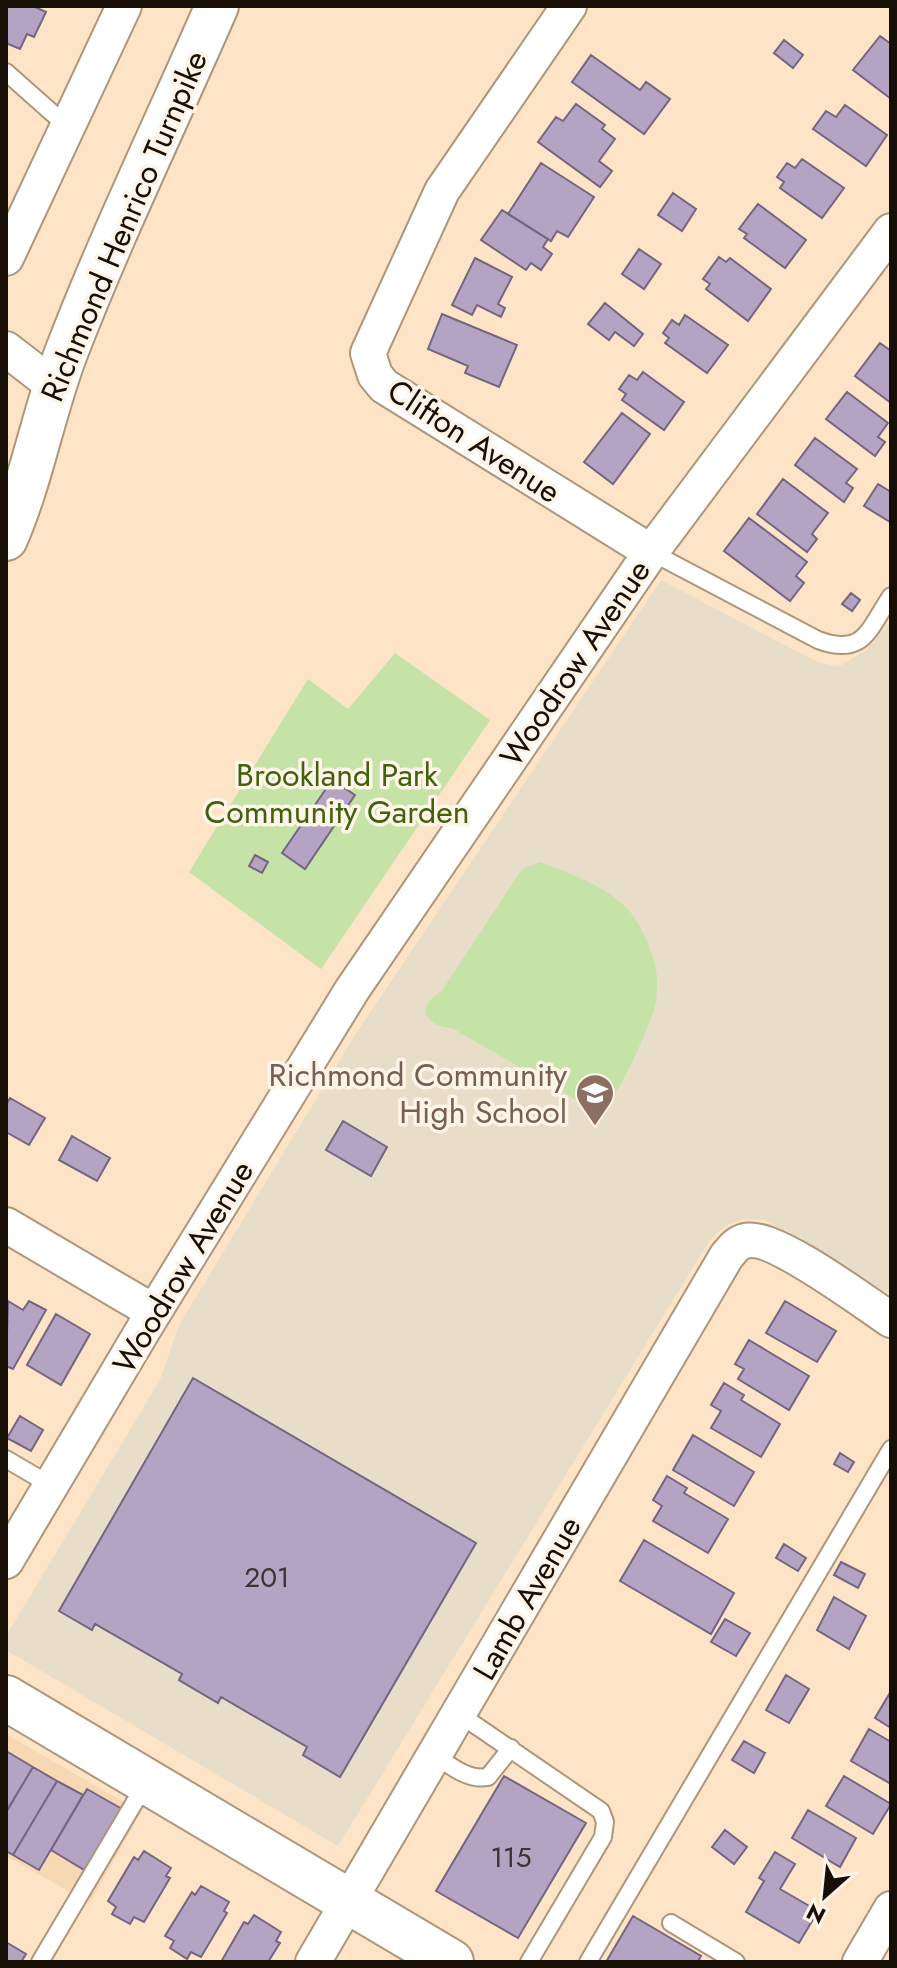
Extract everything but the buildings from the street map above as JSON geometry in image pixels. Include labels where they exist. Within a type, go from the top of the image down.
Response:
[{"type":"main road","points":[[6,1698],[451,1962]]},
{"type":"street","points":[[6,258],[124,6]]},
{"type":"street","name":"Richmond Henrico Turnpike","points":[[6,539],[22,497],[54,386],[76,328],[217,6]]},
{"type":"street","name":"Clifton Avenue","points":[[569,6],[442,191],[368,353],[375,375],[384,386],[651,552]]},
{"type":"street","name":"Woodrow Avenue","points":[[6,1561],[154,1312],[352,990],[651,552],[891,231]]},
{"type":"street","points":[[6,349],[54,386]]},
{"type":"street","points":[[6,1225],[154,1312]]},
{"type":"street","name":"Lamb Avenue","points":[[313,1962],[726,1257],[736,1245],[747,1240],[779,1247],[891,1320]]},
{"type":"street","points":[[860,1962],[891,1909]]},
{"type":"lane","points":[[6,72],[68,127]]},
{"type":"lane","points":[[651,552],[818,640],[839,648],[861,641],[891,596]]},
{"type":"lane","points":[[588,1962],[891,1449]]},
{"type":"lane","points":[[6,1459],[52,1486]]},
{"type":"lane","points":[[459,1714],[601,1811],[605,1822],[603,1837],[529,1962]]},
{"type":"lane","points":[[434,1755],[466,1775],[479,1779],[488,1777],[511,1748]]},
{"type":"lane","points":[[40,1962],[147,1781]]},
{"type":"lane","points":[[671,1923],[736,1962]]},
{"type":"shaded area","name":"Richmond Community High School","points":[[661,580],[817,662],[838,667],[866,650],[891,621],[891,1295],[765,1220],[743,1219],[717,1233],[338,1846],[6,1650],[6,1636],[160,1380],[179,1325],[355,1035]]},
{"type":"shaded area","points":[[6,1734],[141,1812],[90,1903],[6,1856]]},
{"type":"green space","name":"Brookland Park Community Garden","points":[[395,653],[490,720],[321,969],[189,872],[308,679],[348,709]]},
{"type":"green space","points":[[540,862],[589,882],[623,904],[640,927],[654,960],[657,976],[654,1009],[621,1083],[609,1101],[603,1104],[585,1105],[452,1028],[435,1024],[427,1015],[428,1003],[441,992],[522,869]]},
{"type":"place","name":"Richmond Community High School","points":[[595,1127]]}]
